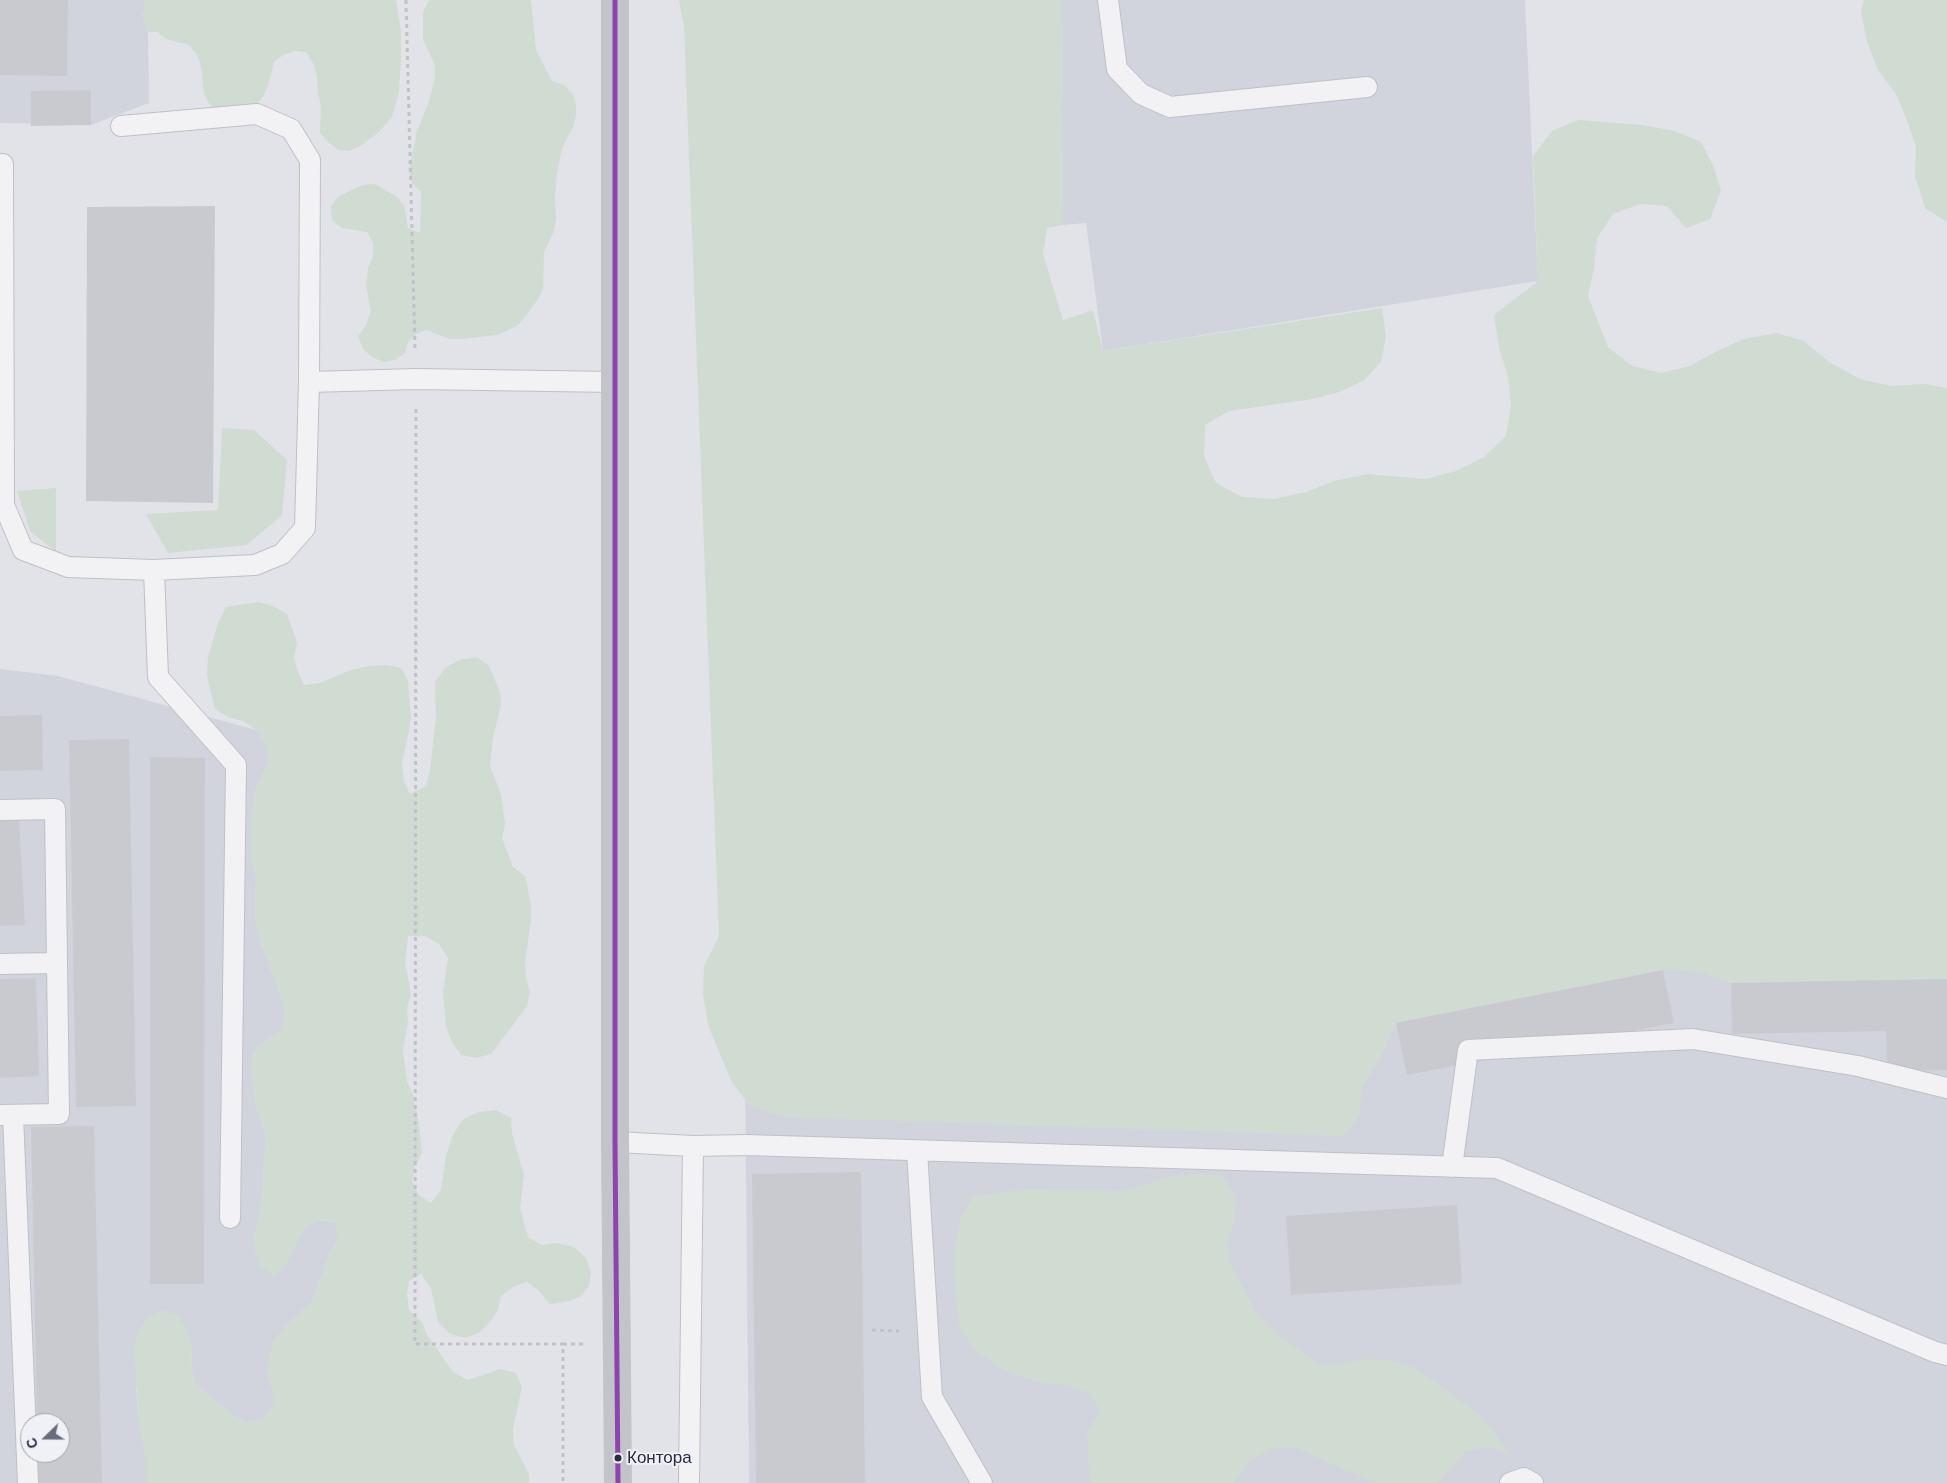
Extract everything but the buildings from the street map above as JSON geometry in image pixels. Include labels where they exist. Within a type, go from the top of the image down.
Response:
[{"type":"main road","points":[[615,0],[615,1142],[618,1483]]},
{"type":"lane","points":[[1108,0],[1116,69],[1141,94],[1170,106],[1367,87]]},
{"type":"lane","points":[[3,164],[4,505],[24,550],[68,567],[154,570],[255,565],[282,554],[305,528],[309,382],[310,160],[292,129],[257,114],[121,126]]},
{"type":"lane","points":[[309,382],[416,379],[615,382]]},
{"type":"lane","points":[[154,570],[158,677],[236,765],[230,1218]]},
{"type":"lane","points":[[0,810],[55,809],[59,1114],[7,1115],[28,1483]]},
{"type":"lane","points":[[0,964],[56,963]]},
{"type":"lane","points":[[1452,1167],[1468,1050],[1693,1039],[1858,1066],[1947,1088]]},
{"type":"lane","points":[[615,1142],[693,1146],[746,1145],[1497,1168],[1926,1348],[1947,1355]]},
{"type":"lane","points":[[689,1483],[693,1146]]},
{"type":"lane","points":[[917,1151],[932,1397],[982,1483]]},
{"type":"lane","points":[[1510,1483],[1524,1478],[1533,1483]]},
{"type":"path","points":[[406,0],[416,379],[415,1344],[564,1344],[564,1483]]},
{"type":"shaded area","points":[[0,0],[145,0],[143,20],[148,32],[149,103],[91,125],[0,123]]},
{"type":"shaded area","points":[[145,0],[396,0],[401,32],[401,58],[399,92],[392,117],[378,133],[359,147],[349,151],[338,150],[320,133],[321,106],[317,76],[313,63],[306,52],[294,51],[283,55],[274,62],[268,86],[263,97],[256,105],[221,110],[210,105],[204,94],[201,67],[197,55],[189,45],[166,39],[158,32],[148,32],[143,20]]},
{"type":"shaded area","points":[[429,0],[531,0],[536,50],[552,81],[564,85],[573,94],[576,116],[573,127],[562,148],[557,173],[555,195],[556,219],[554,231],[544,252],[543,289],[525,317],[517,326],[497,335],[450,339],[426,330],[416,334],[408,342],[405,353],[395,360],[383,362],[372,357],[363,349],[358,336],[366,325],[371,312],[366,285],[368,268],[373,256],[373,243],[367,232],[342,228],[332,220],[331,206],[339,196],[362,185],[375,184],[396,196],[404,205],[408,228],[420,233],[421,192],[412,183],[409,170],[417,131],[428,104],[435,78],[435,65],[423,40],[423,12]]},
{"type":"shaded area","points":[[679,0],[1061,0],[1063,225],[1047,228],[1043,254],[1063,320],[1093,310],[1103,351],[1382,308],[1386,337],[1381,362],[1363,381],[1339,392],[1313,399],[1229,411],[1205,425],[1204,456],[1216,483],[1242,497],[1274,499],[1306,492],[1334,481],[1368,474],[1426,479],[1456,471],[1484,457],[1506,436],[1511,406],[1508,376],[1499,348],[1494,315],[1538,281],[1533,156],[1552,131],[1579,120],[1642,125],[1675,131],[1701,142],[1713,165],[1721,191],[1710,219],[1686,228],[1667,206],[1640,204],[1613,214],[1597,238],[1594,268],[1588,296],[1608,347],[1632,366],[1661,373],[1690,366],[1744,339],[1776,333],[1804,341],[1829,362],[1860,379],[1891,386],[1925,384],[1947,388],[1947,979],[1731,983],[1700,972],[1663,970],[1396,1023],[1383,1053],[1362,1087],[1359,1116],[1343,1136],[783,1117],[750,1106],[731,1081],[708,1025],[703,995],[704,966],[719,936],[684,26]]},
{"type":"shaded area","points":[[1061,0],[1525,0],[1538,281],[1103,351],[1086,223],[1063,225]]},
{"type":"shaded area","points":[[1864,0],[1947,0],[1947,222],[1925,208],[1915,177],[1916,147],[1907,120],[1896,94],[1878,70],[1867,42],[1861,12]]},
{"type":"shaded area","points":[[222,428],[254,430],[287,460],[282,515],[247,545],[168,553],[146,514],[218,510]]},
{"type":"shaded area","points":[[56,488],[56,552],[30,531],[17,491]]},
{"type":"shaded area","points":[[259,602],[273,606],[287,614],[297,643],[294,657],[304,685],[320,683],[351,670],[369,666],[386,665],[401,668],[408,681],[411,719],[402,764],[404,781],[410,794],[426,786],[430,770],[436,717],[435,682],[445,668],[459,660],[477,657],[489,666],[500,692],[501,706],[493,737],[490,766],[501,794],[505,824],[502,838],[513,867],[525,876],[531,905],[531,920],[525,963],[530,992],[527,1006],[491,1054],[476,1058],[461,1055],[452,1042],[446,1027],[443,992],[448,958],[439,944],[425,936],[408,936],[405,963],[411,994],[407,1008],[408,1022],[403,1051],[407,1081],[413,1095],[419,1124],[422,1153],[415,1166],[412,1181],[418,1194],[431,1203],[441,1190],[446,1156],[452,1137],[462,1120],[478,1112],[496,1110],[511,1118],[512,1133],[524,1175],[520,1208],[528,1237],[542,1245],[558,1243],[574,1247],[586,1258],[591,1272],[589,1286],[580,1297],[566,1302],[550,1304],[539,1291],[527,1282],[513,1287],[501,1296],[498,1310],[489,1323],[479,1333],[465,1338],[450,1334],[438,1322],[431,1288],[421,1274],[409,1281],[407,1294],[409,1310],[422,1322],[427,1335],[453,1372],[468,1380],[500,1369],[516,1373],[522,1387],[513,1429],[514,1445],[529,1474],[529,1483],[146,1483],[146,1456],[139,1422],[134,1350],[138,1332],[147,1317],[162,1310],[177,1315],[186,1327],[191,1342],[192,1370],[195,1384],[231,1414],[245,1422],[262,1420],[273,1407],[273,1390],[267,1375],[274,1341],[285,1327],[312,1302],[330,1253],[338,1238],[335,1222],[319,1220],[305,1227],[285,1267],[274,1276],[261,1267],[255,1252],[254,1235],[263,1193],[264,1156],[267,1138],[256,1106],[251,1069],[254,1052],[266,1040],[282,1030],[285,1012],[281,995],[257,930],[255,913],[256,876],[251,859],[254,793],[269,761],[266,744],[256,730],[243,721],[228,717],[215,709],[207,676],[208,657],[218,623],[226,607]]},
{"type":"shaded area","points":[[0,669],[58,676],[256,730],[266,744],[269,761],[254,793],[251,859],[256,876],[255,913],[257,930],[281,995],[285,1012],[282,1030],[266,1040],[254,1052],[251,1069],[256,1106],[267,1138],[264,1156],[263,1193],[254,1235],[290,1254],[305,1227],[319,1220],[335,1222],[338,1238],[330,1253],[312,1302],[285,1327],[274,1341],[267,1375],[273,1390],[273,1407],[262,1420],[245,1422],[231,1414],[195,1384],[192,1370],[191,1342],[136,1387],[139,1422],[146,1456],[146,1483],[0,1483]]},
{"type":"shaded area","points":[[1708,940],[1947,960],[1947,1483],[749,1483],[745,1079],[1360,1002]]},
{"type":"shaded area","points":[[1221,1175],[1236,1195],[1235,1219],[1227,1241],[1230,1263],[1257,1314],[1278,1335],[1320,1365],[1343,1364],[1366,1359],[1390,1360],[1412,1367],[1436,1382],[1479,1415],[1495,1433],[1509,1455],[1489,1447],[1466,1451],[1438,1483],[1378,1483],[1342,1469],[1296,1447],[1271,1449],[1251,1460],[1234,1483],[1090,1483],[1087,1432],[1101,1411],[1088,1392],[1065,1385],[1042,1383],[1018,1376],[996,1366],[975,1350],[960,1328],[956,1302],[955,1248],[960,1219],[973,1197],[1026,1189],[1124,1191],[1171,1176]]},
{"type":"transit line","points":[[615,0],[615,1142],[618,1483]]},
{"type":"place","name":"Контора","points":[[618,1458]]}]
